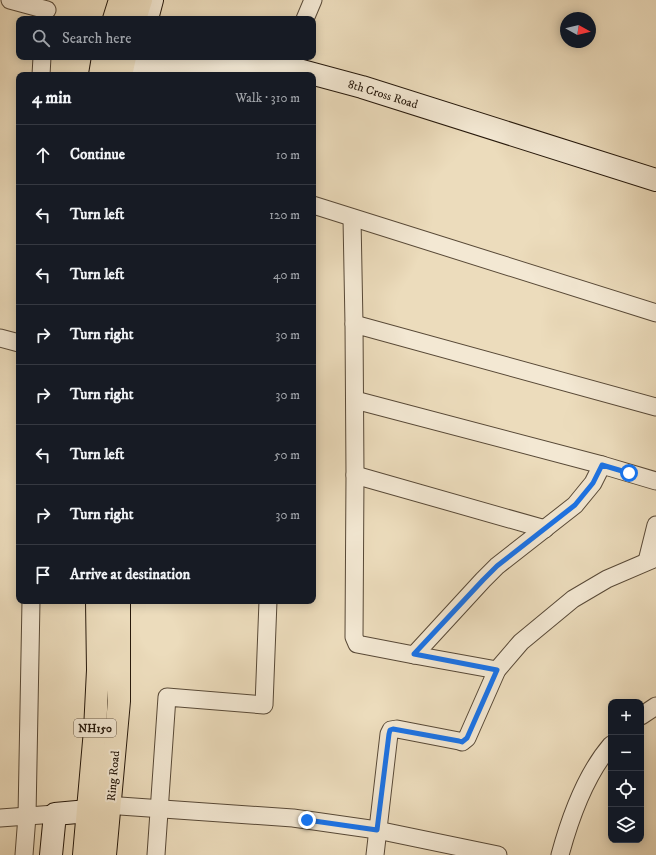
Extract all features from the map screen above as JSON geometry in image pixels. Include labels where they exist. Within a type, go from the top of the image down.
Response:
[{"type":"highway","points":[[115,16],[120,0]]},
{"type":"highway","points":[[136,16],[141,0]]},
{"type":"highway","name":"Ring Road","points":[[84,855],[95,730],[98,670],[97,604]]},
{"type":"highway","name":"Ring Road","points":[[105,855],[115,806],[119,701],[119,604]]},
{"type":"street","points":[[10,0],[47,10]]},
{"type":"street","points":[[148,16],[152,0]]},
{"type":"street","points":[[306,16],[313,0]]},
{"type":"street","points":[[41,72],[42,60]]},
{"type":"street","name":"8th Cross Road","points":[[120,65],[248,62],[285,66],[307,72]]},
{"type":"street","name":"8th Cross Road","points":[[316,74],[362,87],[656,180]]},
{"type":"street","points":[[316,206],[656,313]]},
{"type":"street","points":[[352,218],[355,400],[354,637],[357,644],[360,645],[497,670]]},
{"type":"street","points":[[354,324],[656,407]]},
{"type":"street","points":[[0,338],[16,342]]},
{"type":"street","points":[[355,400],[602,465],[656,481]]},
{"type":"street","points":[[414,655],[483,580],[508,558],[565,514],[582,498],[593,483],[602,465]]},
{"type":"street","points":[[355,475],[545,529]]},
{"type":"street","points":[[375,855],[390,730],[397,729],[459,741],[465,740],[497,670],[521,642],[573,599],[607,579],[652,560],[656,525]]},
{"type":"street","points":[[24,855],[27,816],[31,604]]},
{"type":"street","points":[[116,855],[115,806],[130,683],[129,604]]},
{"type":"street","points":[[156,855],[167,697],[264,705],[268,604]]},
{"type":"street","points":[[644,714],[656,706]]},
{"type":"street","points":[[560,855],[583,791],[603,754],[608,748]]},
{"type":"street","points":[[0,818],[88,811],[115,806],[293,818],[377,830],[498,855]]},
{"type":"street","points":[[51,855],[55,814]]},
{"type":"route","points":[[307,820],[377,830],[390,730],[397,729],[462,742],[467,738],[497,670],[414,654],[497,566],[565,514],[582,498],[593,483],[602,465],[629,473]]}]
